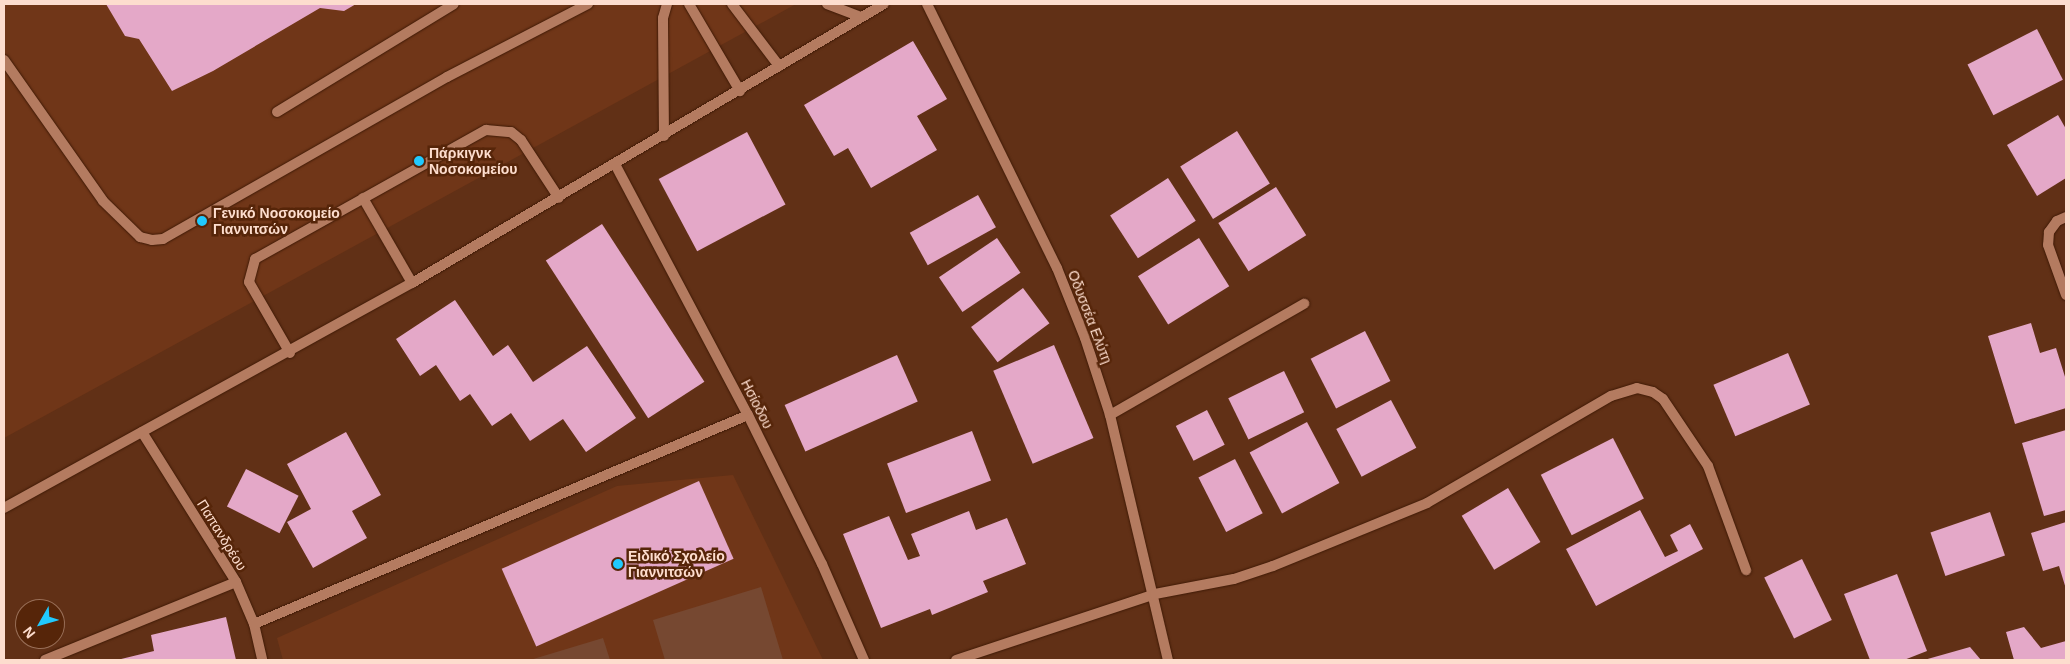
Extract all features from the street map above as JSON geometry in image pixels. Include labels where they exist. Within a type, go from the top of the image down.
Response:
[{"type":"street","points":[[277,112],[454,4]]},
{"type":"street","points":[[4,60],[103,201],[140,237],[152,240],[163,239],[447,77],[588,4]]},
{"type":"street","points":[[664,136],[663,18],[666,4]]},
{"type":"street","points":[[689,4],[740,91]]},
{"type":"street","points":[[732,4],[779,66]]},
{"type":"street","points":[[826,4],[861,17]]},
{"type":"street","points":[[4,508],[290,353],[616,166],[884,4]]},
{"type":"street","name":"Οδυσσέα Ελύτη","points":[[927,4],[1057,268],[1085,338],[1110,415],[1155,594],[1168,660]]},
{"type":"street","points":[[290,353],[249,282],[251,265],[363,198],[476,133],[501,129],[520,140],[559,198]]},
{"type":"street","name":"Ησίοδου","points":[[616,166],[748,415],[822,564],[864,660]]},
{"type":"street","points":[[363,198],[412,283]]},
{"type":"street","points":[[2066,217],[2057,221],[2049,232],[2048,245],[2066,295]]},
{"type":"street","points":[[1110,415],[1304,304]]},
{"type":"street","points":[[956,660],[1155,594],[1242,576],[1410,511],[1611,396],[1637,388],[1653,392],[1662,399],[1708,466],[1746,570]]},
{"type":"street","points":[[254,624],[748,415]]},
{"type":"street","name":"Παπανδρέου","points":[[142,432],[236,582],[254,624],[262,660]]},
{"type":"street","points":[[45,660],[236,582]]},
{"type":"shaded area","name":"Γενικό Νοσοκομείο Γιαννιτσών","points":[[4,4],[796,4],[4,438]]},
{"type":"shaded area","points":[[733,475],[823,660],[283,660],[277,638],[617,486]]},
{"type":"shaded area","points":[[761,587],[783,660],[665,660],[653,620]]},
{"type":"shaded area","points":[[603,638],[610,660],[530,660]]},
{"type":"building","points":[[106,4],[356,4],[344,11],[320,8],[213,71],[172,91],[139,39],[125,36]]},
{"type":"building","points":[[2037,29],[2063,80],[1993,115],[1968,64]]},
{"type":"building","points":[[913,41],[947,99],[917,116],[937,150],[871,188],[848,148],[834,156],[804,105]]},
{"type":"building","points":[[2058,115],[2066,129],[2066,178],[2037,196],[2007,145]]},
{"type":"building","points":[[1237,131],[1270,184],[1213,219],[1180,167]]},
{"type":"building","points":[[747,132],[785,204],[697,251],[659,179]]},
{"type":"building","points":[[1168,178],[1196,221],[1138,258],[1110,216]]},
{"type":"building","points":[[1276,187],[1306,235],[1249,271],[1218,223]]},
{"type":"building","points":[[978,195],[996,227],[928,265],[910,233]]},
{"type":"building","points":[[602,224],[704,382],[648,418],[546,260]]},
{"type":"building","points":[[997,238],[1020,273],[962,312],[939,277]]},
{"type":"building","points":[[1199,238],[1229,286],[1168,324],[1138,276]]},
{"type":"building","points":[[1023,288],[1049,323],[998,362],[971,327]]},
{"type":"building","points":[[455,300],[493,356],[508,345],[533,382],[587,346],[636,418],[586,452],[563,419],[530,441],[511,413],[492,426],[470,394],[460,401],[436,365],[420,376],[396,339]]},
{"type":"building","points":[[2031,323],[2040,353],[2056,348],[2066,380],[2066,408],[2015,424],[1988,336]]},
{"type":"building","points":[[1365,331],[1390,381],[1336,409],[1311,359]]},
{"type":"building","points":[[1054,345],[1093,438],[1033,464],[993,371]]},
{"type":"building","points":[[1788,353],[1810,405],[1735,436],[1713,385]]},
{"type":"building","points":[[897,355],[918,402],[805,452],[785,405]]},
{"type":"building","points":[[1284,371],[1304,412],[1248,440],[1228,398]]},
{"type":"building","points":[[1391,400],[1416,448],[1362,477],[1336,429]]},
{"type":"building","points":[[1207,410],[1225,445],[1194,461],[1176,426]]},
{"type":"building","points":[[1307,422],[1339,483],[1282,513],[1250,453]]},
{"type":"building","points":[[2066,430],[2066,510],[2044,516],[2022,443]]},
{"type":"building","points":[[972,431],[991,480],[906,513],[887,464]]},
{"type":"building","points":[[346,432],[381,495],[352,511],[367,538],[313,568],[287,522],[311,509],[287,464]]},
{"type":"building","points":[[1613,438],[1644,499],[1572,535],[1541,475]]},
{"type":"building","points":[[1235,459],[1263,513],[1226,532],[1198,478]]},
{"type":"building","points":[[246,469],[299,496],[280,533],[227,506]]},
{"type":"building","name":"Ειδικό Σχολείο Γιαννιτσών","points":[[699,481],[734,559],[536,647],[502,569]]},
{"type":"building","points":[[1508,488],[1540,542],[1494,570],[1462,516]]},
{"type":"building","points":[[1640,510],[1665,557],[1678,551],[1670,535],[1690,524],[1703,549],[1596,606],[1566,549]]},
{"type":"building","points":[[969,511],[976,530],[1007,518],[1026,564],[983,581],[988,592],[932,615],[930,609],[881,628],[843,534],[889,516],[908,560],[920,556],[911,534]]},
{"type":"building","points":[[1990,512],[2005,555],[1945,576],[1930,533]]},
{"type":"building","points":[[2066,522],[2066,589],[2059,566],[2043,571],[2031,533]]},
{"type":"building","points":[[1802,559],[1832,620],[1794,639],[1764,577]]},
{"type":"building","points":[[1897,574],[1927,651],[1904,660],[1870,660],[1844,594]]},
{"type":"building","points":[[226,617],[236,660],[117,660],[154,651],[151,635]]},
{"type":"building","points":[[2024,627],[2041,648],[2066,641],[2066,660],[2014,660],[2006,632]]},
{"type":"building","points":[[1970,647],[1981,660],[1924,660]]},
{"type":"place","name":"Πάρκιγνκ Νοσοκομείου","points":[[419,161]]},
{"type":"place","name":"Γενικό Νοσοκομείο Γιαννιτσών","points":[[202,221]]},
{"type":"place","name":"Ειδικό Σχολείο Γιαννιτσών","points":[[618,564]]}]
